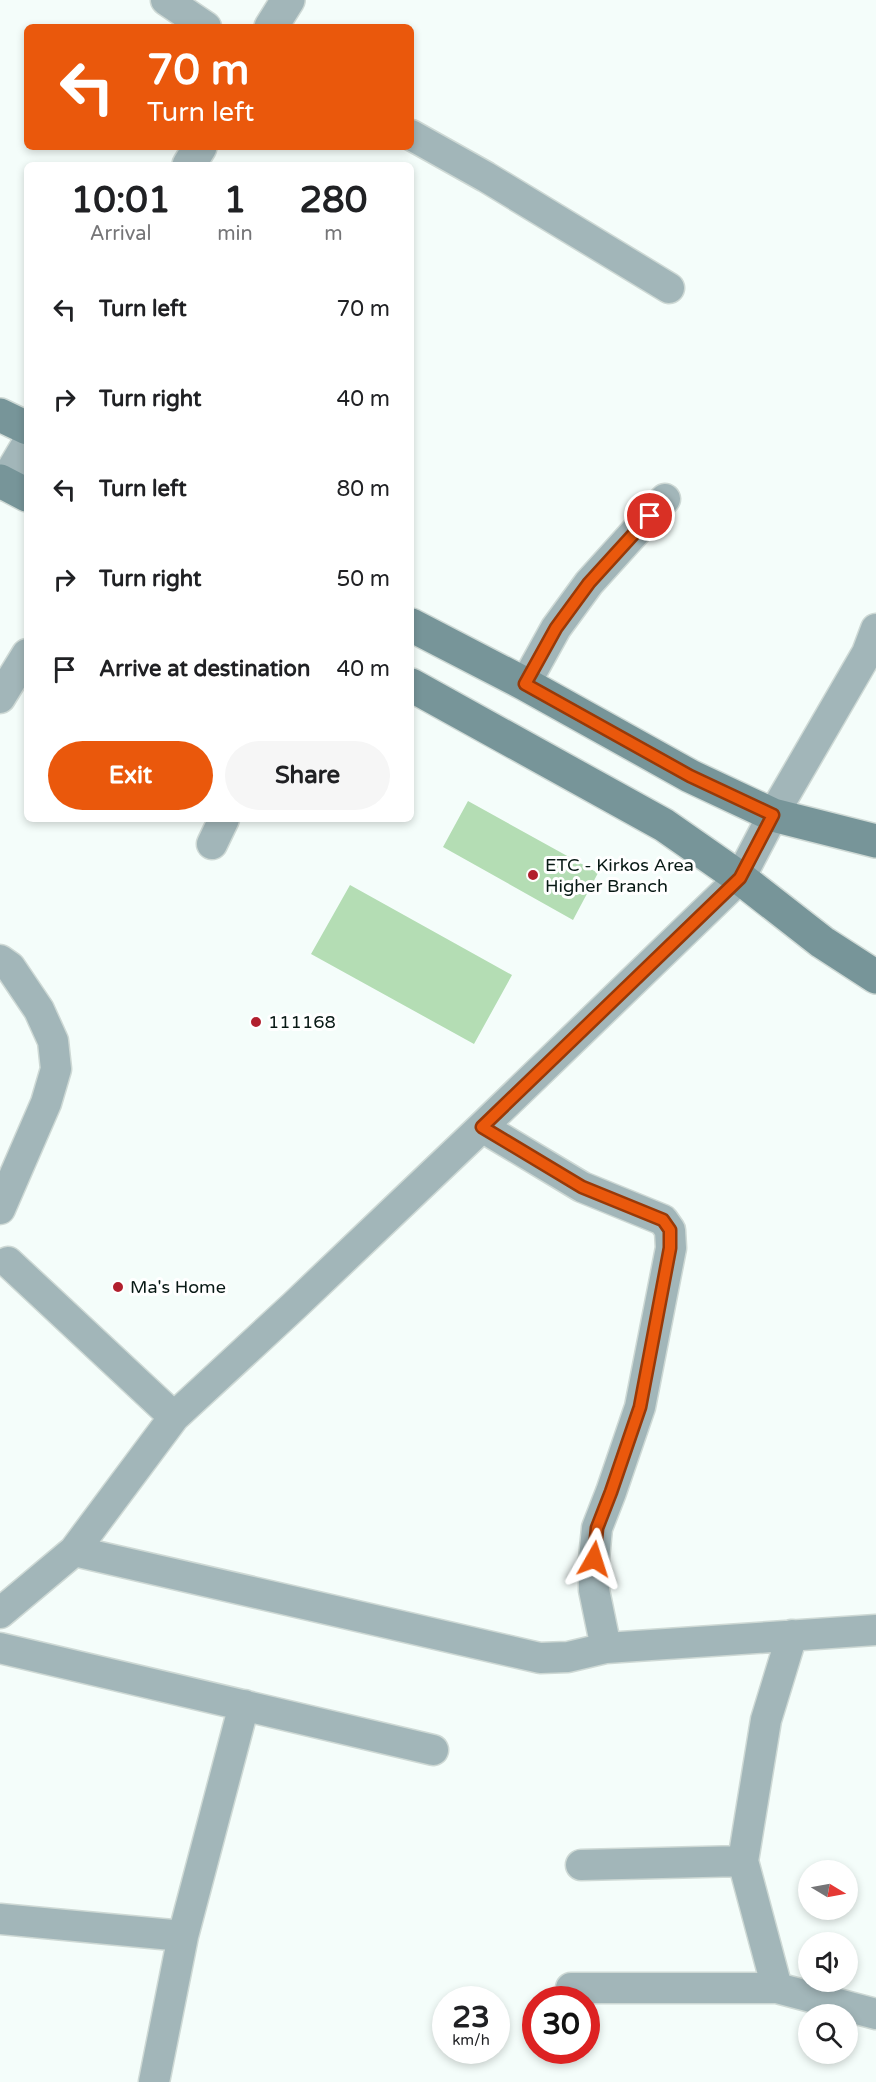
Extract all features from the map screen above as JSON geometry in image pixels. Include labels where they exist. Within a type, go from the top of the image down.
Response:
[{"type":"main road","points":[[0,415],[24,427]]},
{"type":"main road","points":[[414,627],[525,684],[690,776],[773,815],[876,841]]},
{"type":"main road","points":[[414,687],[664,825],[740,878],[822,942],[876,977]]},
{"type":"street","points":[[166,0],[202,24]]},
{"type":"street","points":[[273,24],[288,0]]},
{"type":"street","points":[[414,137],[486,177],[669,288]]},
{"type":"street","points":[[11,487],[24,454]]},
{"type":"street","points":[[525,684],[556,628],[589,583],[665,499]]},
{"type":"street","points":[[0,1613],[74,1551],[174,1417],[482,1127],[740,878],[773,815],[867,653],[876,629]]},
{"type":"street","points":[[0,698],[24,659]]},
{"type":"street","points":[[0,960],[10,967],[39,1010],[53,1041],[56,1069],[46,1102],[0,1209]]},
{"type":"street","points":[[482,1127],[582,1187],[663,1220],[670,1230],[670,1248],[640,1407],[597,1528],[594,1590],[606,1648]]},
{"type":"street","points":[[3,1262],[174,1417]]},
{"type":"street","points":[[74,1551],[540,1658],[568,1657],[606,1648],[876,1630]]},
{"type":"street","points":[[777,1988],[743,1861],[766,1720],[792,1635]]},
{"type":"street","points":[[0,1648],[433,1750]]},
{"type":"street","points":[[154,2082],[183,1936],[244,1705]]},
{"type":"street","points":[[581,1865],[743,1861]]},
{"type":"street","points":[[0,1919],[183,1936]]},
{"type":"street","points":[[600,1988],[777,1988],[876,2014]]},
{"type":"building","points":[[468,801],[598,873],[573,920],[443,847]]},
{"type":"building","points":[[350,885],[512,975],[474,1044],[311,954]]},
{"type":"place","name":"ETC - Kirkos Area Higher Branch","points":[[533,875]]},
{"type":"place","name":"111168","points":[[256,1022]]},
{"type":"place","name":"Ma's Home","points":[[118,1287]]},
{"type":"route","points":[[594,1559],[597,1528],[640,1407],[670,1248],[670,1230],[663,1220],[582,1187],[482,1127],[740,878],[773,815],[690,776],[525,684],[556,628],[589,583],[650,516]]}]
